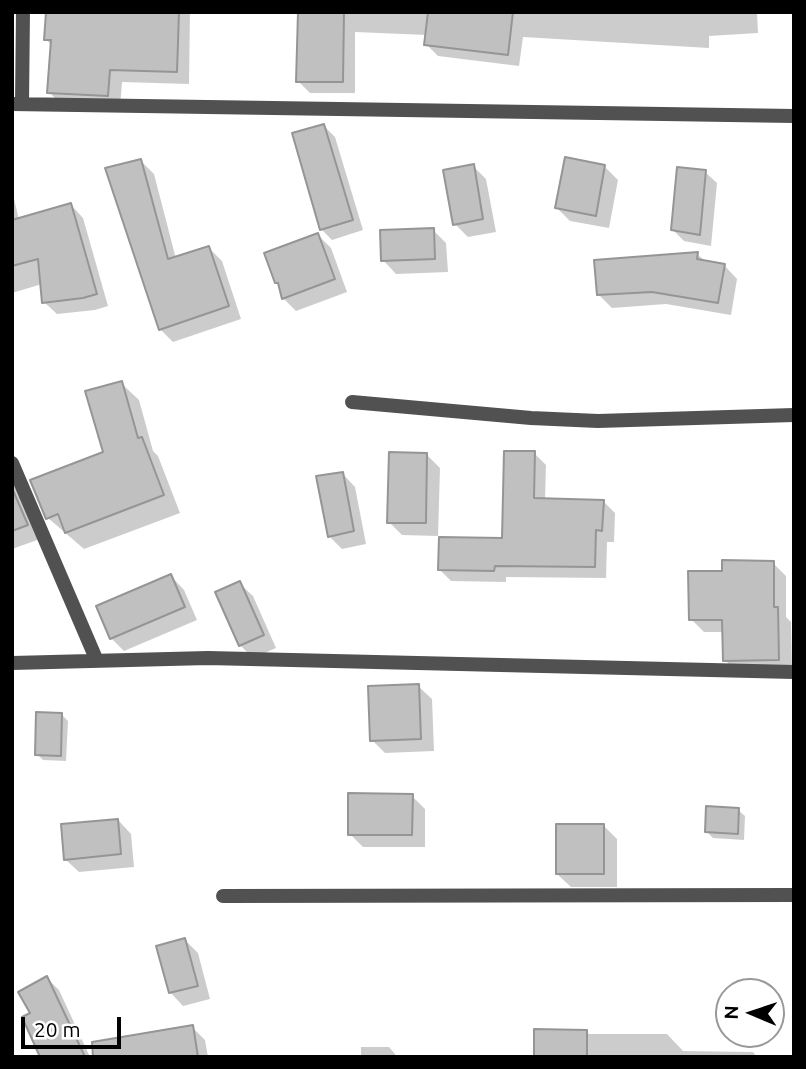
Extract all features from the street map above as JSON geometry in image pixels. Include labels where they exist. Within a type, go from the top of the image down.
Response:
[{"type":"street","points":[[23,12],[17,104],[794,116]]},
{"type":"street","points":[[352,402],[531,418],[598,421],[794,415]]},
{"type":"street","points":[[12,463],[97,661]]},
{"type":"street","points":[[12,663],[208,658],[794,672]]},
{"type":"street","points":[[223,896],[794,895]]},
{"type":"building","points":[[46,12],[179,12],[177,72],[110,70],[108,96],[47,93],[51,40],[44,40]]},
{"type":"building","points":[[298,12],[344,12],[343,82],[296,82]]},
{"type":"building","points":[[428,12],[513,12],[508,55],[424,45]]},
{"type":"building","points":[[324,124],[353,220],[320,230],[292,133]]},
{"type":"building","points":[[565,157],[605,165],[596,216],[555,208]]},
{"type":"building","points":[[141,159],[168,259],[209,246],[229,306],[159,330],[105,168]]},
{"type":"building","points":[[474,164],[483,219],[453,225],[443,170]]},
{"type":"building","points":[[677,167],[706,170],[700,235],[671,230]]},
{"type":"building","points":[[71,203],[97,294],[42,303],[38,259],[12,266],[12,220]]},
{"type":"building","points":[[434,228],[435,259],[381,261],[380,230]]},
{"type":"building","points":[[318,233],[335,279],[282,299],[278,283],[275,283],[264,253]]},
{"type":"building","points":[[698,252],[697,259],[725,264],[718,303],[652,292],[597,295],[594,260]]},
{"type":"building","points":[[122,381],[138,438],[142,437],[164,495],[65,533],[58,514],[46,519],[30,480],[103,452],[85,391]]},
{"type":"building","points":[[504,451],[535,451],[534,498],[604,500],[602,531],[596,530],[595,567],[495,566],[494,571],[438,570],[439,537],[502,538]]},
{"type":"building","points":[[389,452],[427,453],[426,523],[387,523]]},
{"type":"building","points":[[343,472],[354,531],[328,537],[316,476]]},
{"type":"building","points":[[12,488],[28,525],[12,531]]},
{"type":"building","points":[[722,560],[774,561],[774,607],[778,607],[779,660],[723,661],[722,620],[689,620],[688,571],[722,571]]},
{"type":"building","points":[[171,574],[185,607],[110,639],[96,606]]},
{"type":"building","points":[[240,581],[264,635],[239,646],[215,592]]},
{"type":"building","points":[[419,684],[421,739],[370,741],[368,686]]},
{"type":"building","points":[[36,712],[62,713],[61,756],[35,755]]},
{"type":"building","points":[[348,793],[413,794],[412,835],[348,835]]},
{"type":"building","points":[[706,806],[739,808],[738,834],[705,832]]},
{"type":"building","points":[[118,819],[121,854],[64,860],[61,824]]},
{"type":"building","points":[[556,824],[604,824],[604,874],[556,874]]},
{"type":"building","points":[[185,938],[198,986],[169,993],[156,946]]},
{"type":"building","points":[[47,976],[85,1057],[40,1057],[22,1017],[30,1013],[18,992]]},
{"type":"building","points":[[193,1025],[198,1057],[93,1057],[92,1042]]},
{"type":"building","points":[[534,1029],[587,1030],[587,1057],[534,1057]]}]
